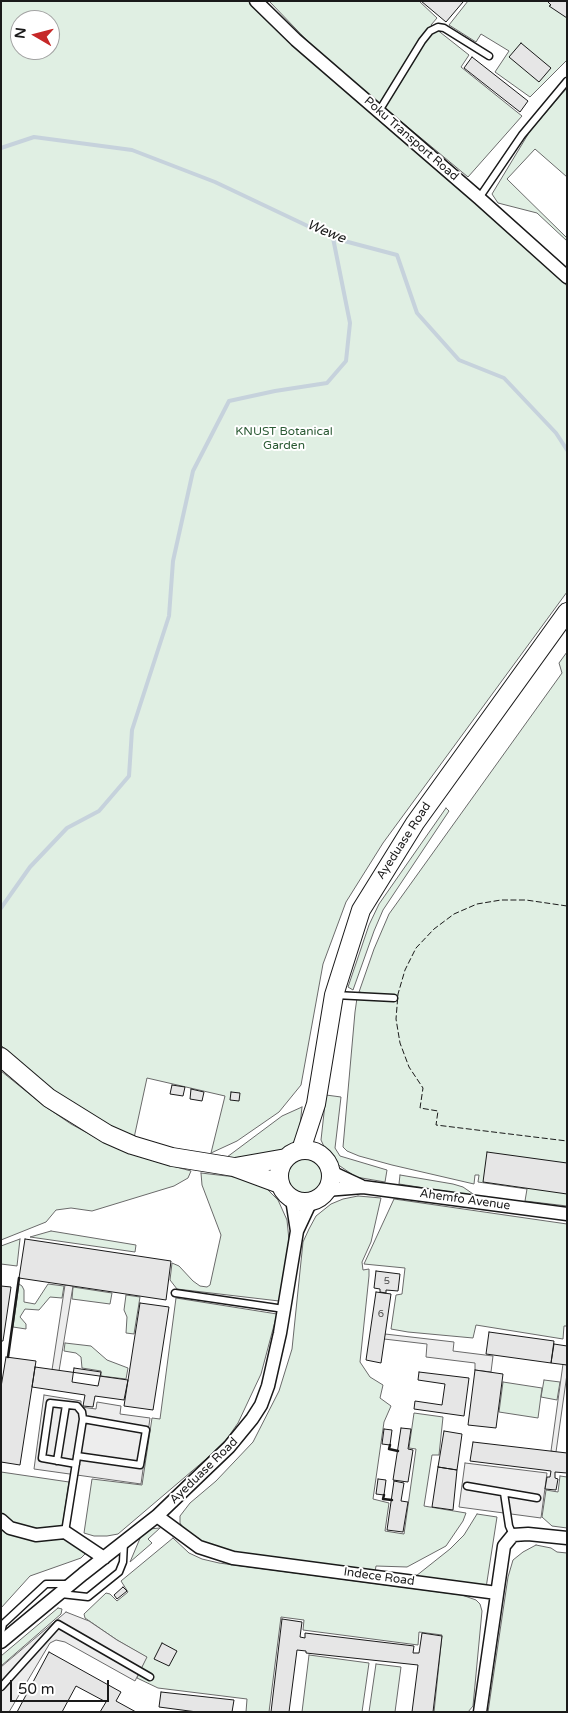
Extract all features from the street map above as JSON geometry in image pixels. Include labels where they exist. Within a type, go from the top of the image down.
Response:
[{"type":"street","name":"Poku Transport Road","points":[[256,1],[296,40],[480,198],[567,277]]},
{"type":"street","name":"Ayeduase Road","points":[[319,1154],[316,1104],[334,995],[361,910],[414,823],[567,612]]},
{"type":"street","points":[[1,1057],[49,1098],[107,1134],[132,1145],[172,1157],[234,1168],[280,1184]]},
{"type":"street","name":"Ayeduase Road","points":[[294,1154],[316,1104]]},
{"type":"street","points":[[234,1168],[311,1150],[319,1154],[327,1162],[330,1172],[330,1182],[320,1197],[311,1201],[301,1202],[292,1198],[280,1184],[281,1166],[294,1154]]},
{"type":"street","name":"Ahemfo Avenue","points":[[330,1172],[363,1187]]},
{"type":"street","name":"Ahemfo Avenue","points":[[326,1190],[363,1187],[567,1214]]},
{"type":"street","name":"Ayeduase Road","points":[[292,1198],[297,1231]]},
{"type":"street","name":"Ayeduase Road","points":[[1,1642],[157,1516],[241,1434],[261,1405],[268,1386],[284,1309],[297,1231],[311,1201]]},
{"type":"street","name":"Indece Road","points":[[157,1516],[199,1547],[233,1558],[497,1593]]},
{"type":"street","points":[[1,1520],[10,1528],[36,1535],[65,1532],[104,1558]]},
{"type":"street","points":[[480,1712],[504,1546],[513,1535],[528,1534],[564,1540]]},
{"type":"lane","points":[[378,111],[422,42],[430,31],[438,27],[444,28],[489,56]]},
{"type":"lane","points":[[480,198],[522,135],[567,81]]},
{"type":"lane","points":[[334,995],[394,998]]},
{"type":"lane","points":[[175,1294],[284,1309]]},
{"type":"lane","points":[[65,1532],[76,1460],[83,1419],[82,1412],[76,1406],[50,1403],[42,1458],[57,1461],[76,1460],[140,1465],[146,1430],[83,1419]]},
{"type":"lane","points":[[57,1461],[66,1405]]},
{"type":"lane","points":[[467,1486],[537,1498]]},
{"type":"lane","points":[[504,1493],[509,1526],[513,1535]]},
{"type":"lane","points":[[60,1593],[88,1597],[119,1572],[123,1562],[124,1542]]},
{"type":"lane","points":[[1,1633],[3,1624],[46,1584],[71,1584]]},
{"type":"lane","points":[[1,1687],[58,1624],[150,1677]]},
{"type":"green space","name":"KNUST Botanical Garden","points":[[1,1],[255,1],[567,286],[567,592],[383,843],[346,902],[323,964],[301,1085],[279,1112],[237,1141],[211,1153],[225,1096],[147,1078],[134,1138],[96,1120],[32,1076],[1,1045]]},
{"type":"green space","points":[[269,1],[419,1],[437,18],[431,25],[469,55],[461,67],[522,116],[468,177],[321,55]]},
{"type":"green space","points":[[468,1],[567,1],[567,60],[530,97],[495,72],[509,51],[481,34],[476,42],[449,25]]},
{"type":"green space","points":[[567,88],[567,177],[535,149],[507,179],[567,238],[567,241],[537,213],[498,203],[492,194],[530,131]]},
{"type":"green space","points":[[567,652],[567,1206],[525,1201],[527,1189],[478,1182],[479,1175],[475,1175],[474,1184],[359,1156],[347,1151],[343,1147],[357,998],[362,998],[364,993],[359,992],[389,914],[562,673],[559,663]]},
{"type":"green space","points":[[446,808],[449,811],[383,910],[353,990],[348,987],[369,925],[379,904]]},
{"type":"green space","points":[[1,1071],[43,1105],[71,1124],[102,1141],[130,1153],[191,1171],[188,1178],[174,1186],[92,1211],[71,1208],[56,1210],[46,1222],[1,1240]]},
{"type":"green space","points":[[326,1095],[341,1097],[335,1148],[340,1156],[387,1170],[385,1182],[356,1177],[337,1164],[327,1153],[321,1140]]},
{"type":"green space","points":[[302,1107],[299,1135],[292,1144],[279,1154],[223,1160],[282,1116]]},
{"type":"green space","points":[[301,1156],[309,1156],[316,1159],[322,1165],[325,1176],[322,1187],[316,1193],[309,1196],[301,1196],[294,1193],[288,1187],[285,1180],[285,1172],[288,1165],[294,1159]]},
{"type":"green space","points":[[201,1173],[244,1178],[266,1188],[278,1200],[287,1220],[289,1240],[279,1301],[177,1289],[170,1280],[172,1263],[179,1266],[200,1286],[207,1287],[210,1285],[221,1235],[202,1185]]},
{"type":"green space","points":[[400,1175],[453,1184],[463,1187],[476,1196],[399,1184]]},
{"type":"green space","points":[[358,1196],[381,1198],[371,1242],[362,1262],[363,1270],[369,1269],[369,1276],[360,1362],[370,1377],[383,1385],[380,1398],[391,1406],[384,1422],[373,1499],[389,1503],[385,1531],[404,1534],[416,1449],[409,1448],[414,1413],[443,1417],[439,1455],[432,1455],[424,1506],[466,1513],[463,1521],[446,1546],[407,1567],[376,1566],[375,1572],[218,1550],[189,1536],[180,1523],[180,1516],[190,1503],[216,1481],[253,1442],[279,1391],[292,1349],[303,1242],[316,1216],[331,1204]]},
{"type":"green space","points":[[394,1199],[567,1224],[567,1326],[564,1326],[563,1339],[476,1325],[473,1338],[391,1329],[396,1295],[402,1294],[405,1268],[364,1264]]},
{"type":"green space","points":[[51,1231],[136,1245],[135,1252],[30,1237]]},
{"type":"green space","points":[[20,1239],[17,1266],[1,1264],[1,1246]]},
{"type":"green space","points":[[19,1284],[24,1290],[24,1302],[35,1304],[48,1284],[64,1286],[62,1298],[50,1297],[39,1310],[25,1309],[20,1317],[26,1324],[26,1329],[13,1327]]},
{"type":"green space","points":[[73,1287],[112,1293],[110,1304],[72,1299]]},
{"type":"green space","points":[[126,1295],[140,1297],[134,1334],[126,1333],[127,1317],[124,1310]]},
{"type":"green space","points":[[176,1298],[277,1314],[261,1374],[238,1423],[226,1440],[205,1460],[118,1534],[94,1536],[84,1533],[92,1479],[142,1485],[152,1418],[160,1419]]},
{"type":"green space","points":[[65,1343],[91,1346],[107,1360],[128,1368],[126,1379],[101,1376],[101,1371],[82,1368],[81,1357],[76,1353],[64,1351]]},
{"type":"green space","points":[[544,1380],[560,1382],[557,1400],[541,1397]]},
{"type":"green space","points":[[503,1382],[542,1388],[538,1418],[499,1412]]},
{"type":"green space","points":[[1,1472],[69,1482],[62,1529],[64,1539],[85,1550],[85,1554],[81,1558],[30,1576],[1,1608]]},
{"type":"green space","points":[[560,1476],[567,1477],[567,1528],[552,1526],[542,1517],[546,1490],[558,1492]]},
{"type":"green space","points":[[477,1514],[497,1517],[486,1588],[416,1576],[450,1549],[464,1535]]},
{"type":"green space","points":[[160,1528],[148,1539],[152,1543],[130,1562],[141,1536],[149,1529]]},
{"type":"green space","points":[[173,1538],[189,1553],[202,1559],[219,1563],[462,1595],[476,1600],[480,1604],[482,1611],[473,1706],[468,1712],[434,1712],[442,1635],[419,1632],[418,1645],[303,1630],[304,1620],[281,1617],[269,1712],[246,1712],[247,1699],[158,1688],[137,1678],[146,1657],[85,1618],[84,1614],[106,1593],[110,1594],[117,1601],[128,1592],[121,1581]]},
{"type":"green space","points":[[536,1545],[551,1548],[557,1552],[567,1553],[567,1712],[488,1712],[508,1577],[513,1560]]},
{"type":"green space","points":[[58,1608],[62,1609],[61,1614],[1,1666],[1,1656]]},
{"type":"green space","points":[[309,1655],[369,1663],[362,1712],[302,1712]]},
{"type":"green space","points":[[376,1664],[401,1667],[395,1712],[369,1712]]},
{"type":"shaded area","points":[[65,1285],[73,1286],[59,1371],[52,1370]]},
{"type":"shaded area","points":[[385,1334],[454,1342],[453,1351],[493,1356],[491,1372],[475,1370],[475,1363],[426,1357],[427,1344],[384,1339]]},
{"type":"shaded area","points":[[563,1364],[567,1365],[567,1374],[556,1452],[551,1451]]},
{"type":"shaded area","points":[[44,1395],[81,1401],[81,1407],[96,1409],[97,1402],[121,1406],[120,1414],[150,1418],[141,1484],[34,1469]]},
{"type":"shaded area","points":[[465,1463],[547,1473],[541,1518],[459,1507]]},
{"type":"shaded area","points":[[66,1612],[89,1621],[147,1657],[135,1681],[65,1642],[56,1640],[50,1643],[9,1712],[1,1712],[1,1667]]},
{"type":"building","points":[[421,1],[462,1],[463,2],[446,22]]},
{"type":"building","points":[[547,1],[567,1],[567,18],[549,6],[551,5]]},
{"type":"building","points":[[521,43],[551,68],[539,82],[509,57]]},
{"type":"building","points":[[472,57],[528,101],[520,112],[464,68]]},
{"type":"building","points":[[172,1085],[185,1087],[183,1096],[170,1094]]},
{"type":"building","points":[[191,1089],[204,1092],[202,1101],[190,1099]]},
{"type":"building","points":[[231,1092],[240,1093],[239,1101],[230,1100]]},
{"type":"building","points":[[487,1152],[567,1163],[567,1194],[483,1182]]},
{"type":"building","points":[[25,1239],[171,1261],[166,1300],[19,1278]]},
{"type":"building","points":[[376,1271],[400,1274],[398,1291],[386,1290],[386,1293],[374,1288]]},
{"type":"building","points":[[1,1286],[11,1287],[3,1341],[1,1341]]},
{"type":"building","points":[[376,1292],[391,1294],[381,1363],[366,1360]]},
{"type":"building","points":[[140,1303],[169,1307],[153,1410],[124,1406]]},
{"type":"building","points":[[489,1332],[554,1341],[551,1363],[486,1354]]},
{"type":"building","points":[[554,1344],[567,1346],[567,1365],[551,1363]]},
{"type":"building","points":[[6,1357],[36,1361],[20,1465],[1,1462],[1,1387]]},
{"type":"building","points":[[35,1367],[128,1380],[124,1400],[95,1396],[93,1407],[83,1406],[85,1395],[32,1387]]},
{"type":"building","points":[[74,1368],[101,1372],[98,1386],[72,1382]]},
{"type":"building","points":[[475,1370],[503,1374],[496,1428],[468,1425]]},
{"type":"building","points":[[419,1372],[469,1378],[464,1416],[414,1409],[415,1401],[442,1405],[445,1384],[418,1380]]},
{"type":"building","points":[[401,1428],[411,1429],[408,1449],[413,1450],[408,1482],[393,1480]]},
{"type":"building","points":[[384,1429],[392,1430],[390,1445],[382,1444]]},
{"type":"building","points":[[444,1431],[462,1434],[457,1470],[438,1467]]},
{"type":"building","points":[[473,1442],[567,1453],[567,1473],[555,1472],[555,1478],[558,1479],[556,1490],[545,1489],[547,1477],[550,1477],[551,1471],[470,1461]]},
{"type":"building","points":[[438,1467],[457,1470],[453,1510],[432,1507]]},
{"type":"building","points":[[378,1479],[386,1480],[384,1495],[376,1494]]},
{"type":"building","points":[[394,1481],[404,1483],[401,1501],[408,1502],[403,1532],[387,1530]]},
{"type":"building","points":[[123,1587],[127,1591],[117,1599],[114,1595]]},
{"type":"building","points":[[282,1619],[302,1622],[300,1637],[305,1638],[305,1633],[414,1646],[413,1653],[419,1653],[422,1633],[442,1636],[433,1712],[412,1712],[418,1665],[306,1653],[306,1651],[297,1650],[289,1712],[271,1712]]},
{"type":"building","points":[[162,1643],[177,1651],[169,1666],[154,1659]]},
{"type":"building","points":[[49,1652],[121,1692],[116,1701],[136,1712],[100,1712],[106,1702],[76,1686],[62,1712],[17,1712]]},
{"type":"building","points":[[161,1692],[234,1700],[232,1712],[197,1712],[159,1707]]},
{"type":"waterway","name":"Wewe","points":[[1,148],[34,137],[132,150],[215,182],[333,238],[397,255],[417,313],[459,360],[504,378],[556,433],[567,450]]},
{"type":"waterway","points":[[1,908],[30,867],[67,828],[99,811],[129,776],[132,730],[169,616],[173,561],[193,471],[229,401],[275,391],[327,383],[346,361],[350,323],[333,238]]},
{"type":"fence","points":[[567,906],[526,900],[501,900],[477,904],[454,914],[434,929],[416,948],[405,970],[398,994],[396,1019],[400,1043],[409,1067],[423,1088],[420,1108],[438,1111],[436,1125],[567,1141]]},
{"type":"wall","points":[[8,1357],[19,1278]]},
{"type":"wall","points":[[390,1445],[389,1449],[398,1451]]},
{"type":"wall","points":[[384,1495],[383,1499],[392,1500]]}]
